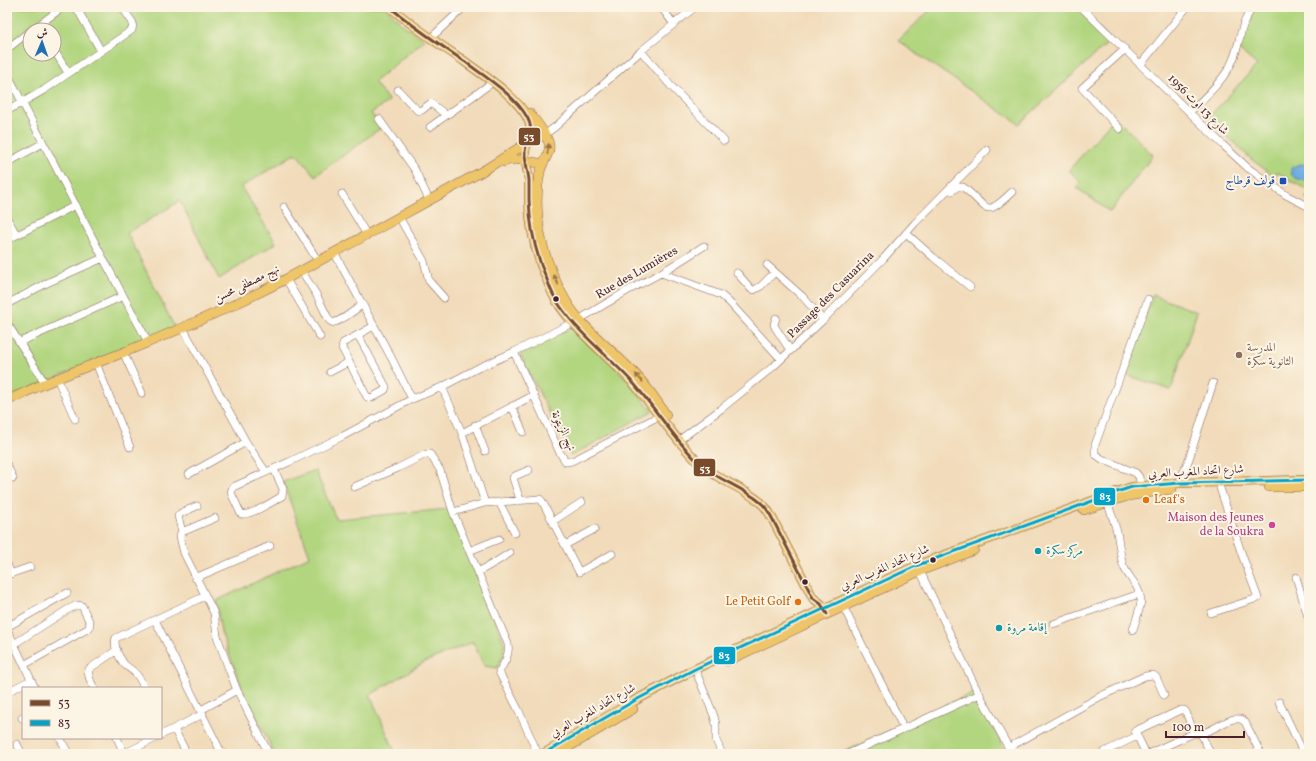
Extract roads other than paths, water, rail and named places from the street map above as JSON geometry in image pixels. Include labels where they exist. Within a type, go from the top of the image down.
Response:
[{"type":"main road","points":[[395,8],[470,59],[505,87],[524,106],[549,143],[547,156],[542,163],[538,182],[537,202],[540,234],[548,262],[576,321]]},
{"type":"main road","points":[[395,8],[425,35],[493,82],[521,108],[528,118],[531,128],[525,150],[528,170],[531,222],[535,247],[540,264],[555,298],[576,321],[641,380],[681,442],[706,470],[760,502],[772,518],[813,598],[826,611]]},
{"type":"main road","name":"نهج مصطفى محسن","points":[[7,401],[45,383],[183,328],[231,306],[367,235],[544,135]]},
{"type":"main road","name":"نهج مصطفى محسن","points":[[488,168],[510,160],[520,159],[526,161]]},
{"type":"main road","points":[[526,161],[542,163]]},
{"type":"main road","name":"شارع اتحاد المغرب العربي","points":[[826,611],[843,606],[920,571],[1142,490],[1179,483],[1309,480]]},
{"type":"main road","name":"شارع اتحاد المغرب العربي","points":[[543,754],[634,701],[695,669],[826,611],[918,565],[1117,492],[1132,487],[1142,490],[1177,488],[1309,487]]},
{"type":"main road","points":[[813,598],[815,616]]},
{"type":"main road","name":"شارع اتحاد المغرب العربي","points":[[557,754],[649,700],[815,616]]},
{"type":"street","points":[[46,22],[63,7]]},
{"type":"street","points":[[76,7],[101,51]]},
{"type":"street","points":[[7,111],[23,103],[132,30],[133,23],[122,7]]},
{"type":"street","points":[[434,35],[464,7]]},
{"type":"street","points":[[661,7],[673,23]]},
{"type":"street","points":[[544,135],[673,23],[694,7]]},
{"type":"street","name":"شارع 13 اوت 1956","points":[[1081,7],[1248,168],[1286,195],[1309,207]]},
{"type":"street","points":[[1141,64],[1187,7]]},
{"type":"street","points":[[1190,112],[1229,68],[1234,57],[1244,22],[1254,7]]},
{"type":"street","points":[[7,49],[22,38]]},
{"type":"street","points":[[1120,129],[1082,88],[1125,50]]},
{"type":"street","points":[[641,51],[670,85],[724,141]]},
{"type":"street","points":[[61,62],[68,73]]},
{"type":"street","points":[[7,72],[148,342]]},
{"type":"street","points":[[430,127],[493,82]]},
{"type":"street","points":[[398,90],[418,111],[422,110],[431,103],[446,115]]},
{"type":"street","points":[[379,119],[415,170],[429,200]]},
{"type":"street","points":[[7,163],[43,143]]},
{"type":"street","name":"Passage des Casuarina","points":[[681,442],[781,359],[823,320],[988,150]]},
{"type":"street","points":[[970,287],[907,234],[958,186],[964,187],[984,206],[989,208],[995,207],[1012,192]]},
{"type":"street","points":[[342,194],[367,235]]},
{"type":"street","points":[[7,240],[16,234],[76,205]]},
{"type":"street","points":[[284,207],[318,261]]},
{"type":"street","points":[[399,217],[424,262],[429,281],[444,298]]},
{"type":"street","points":[[7,218],[16,234]]},
{"type":"street","name":"Rue des Lumières","points":[[274,469],[283,489],[282,496],[246,515],[241,514],[232,495],[231,489],[233,487],[343,436],[412,399],[442,387],[576,321],[661,273],[704,246]]},
{"type":"street","points":[[334,252],[363,304],[412,399]]},
{"type":"street","points":[[7,304],[49,282],[103,258]]},
{"type":"street","points":[[767,265],[803,297],[823,320]]},
{"type":"street","points":[[301,270],[331,322],[340,320],[363,304]]},
{"type":"street","points":[[737,272],[751,289],[754,290],[761,286],[774,272]]},
{"type":"street","points":[[661,273],[721,295],[781,359]]},
{"type":"street","points":[[286,278],[320,337]]},
{"type":"street","points":[[20,342],[123,296]]},
{"type":"street","points":[[1142,490],[1136,473],[1102,459],[1095,454],[1095,449],[1099,434],[1148,299]]},
{"type":"street","points":[[776,318],[774,324],[775,327],[790,350]]},
{"type":"street","points":[[7,323],[45,383]]},
{"type":"street","points":[[358,335],[386,387],[385,390],[371,398],[367,397],[342,346],[343,344],[358,335],[374,326]]},
{"type":"street","points":[[183,328],[246,442],[266,472]]},
{"type":"street","points":[[123,352],[142,393]]},
{"type":"street","name":"نهج الزيتونة","points":[[514,352],[565,461],[568,462],[602,446],[662,414]]},
{"type":"street","points":[[330,372],[349,362]]},
{"type":"street","points":[[96,363],[130,447]]},
{"type":"street","points":[[57,378],[75,419]]},
{"type":"street","points":[[1179,483],[1189,459],[1213,383]]},
{"type":"street","points":[[442,387],[462,432],[485,503]]},
{"type":"street","points":[[462,432],[534,395]]},
{"type":"street","points":[[512,406],[524,432]]},
{"type":"street","points":[[475,425],[485,451]]},
{"type":"street","points":[[189,474],[246,442]]},
{"type":"street","points":[[354,487],[429,453],[434,458],[440,470],[453,512],[508,644],[508,657],[499,672],[538,754]]},
{"type":"street","points":[[7,465],[13,478]]},
{"type":"street","points":[[520,500],[513,481],[514,477],[529,470]]},
{"type":"street","points":[[1211,613],[1258,598],[1220,488]]},
{"type":"street","points":[[453,512],[485,503],[540,499],[579,572],[612,554]]},
{"type":"street","points":[[499,502],[515,533]]},
{"type":"street","points":[[553,521],[582,502]]},
{"type":"street","points":[[1106,502],[1117,532],[1123,565],[1136,584],[1141,603],[1133,630]]},
{"type":"street","points":[[197,506],[178,516],[182,532],[180,535],[181,546],[195,578],[214,613],[217,636],[237,690],[269,754]]},
{"type":"street","points":[[182,532],[215,518]]},
{"type":"street","points":[[565,545],[594,529]]},
{"type":"street","points":[[469,551],[499,539]]},
{"type":"street","points":[[195,578],[270,546]]},
{"type":"street","points":[[478,572],[510,553]]},
{"type":"street","points":[[7,564],[9,575],[30,568]]},
{"type":"street","points":[[920,571],[975,686],[1010,751],[1101,696],[1145,676],[1153,675],[1156,677],[1164,695]]},
{"type":"street","points":[[1296,577],[1309,620]]},
{"type":"street","points":[[34,687],[7,628],[68,592]]},
{"type":"street","points":[[1053,624],[1139,594]]},
{"type":"street","points":[[143,687],[137,675],[125,664],[116,650],[116,638],[205,596]]},
{"type":"street","points":[[14,644],[67,610],[77,606],[82,606],[90,623],[89,628],[24,665]]},
{"type":"street","points":[[843,606],[901,723]]},
{"type":"street","points":[[155,620],[222,754]]},
{"type":"street","points":[[94,687],[89,677],[89,669],[116,650]]},
{"type":"street","points":[[698,674],[714,716],[716,724],[716,740],[722,754]]},
{"type":"street","points":[[7,692],[31,680]]},
{"type":"street","points":[[162,735],[174,729],[237,690]]},
{"type":"street","points":[[848,754],[980,694]]},
{"type":"street","points":[[1279,702],[1304,754]]},
{"type":"street","points":[[1211,754],[1198,733],[1186,712],[1184,710],[1181,710],[1135,732],[1147,754],[1198,733],[1235,718],[1242,719],[1245,722],[1260,754]]},
{"type":"street","points":[[174,729],[187,754]]},
{"type":"street","points":[[1100,754],[1137,736]]},
{"type":"street","points":[[61,739],[67,750]]},
{"type":"street","points":[[117,739],[124,754],[154,739]]},
{"type":"street","points":[[17,744],[22,754]]},
{"type":"water","points":[[1301,164],[1309,166],[1309,182],[1295,178],[1291,174],[1292,167]]},
{"type":"place","name":"قولف قرطاج","points":[[1283,181]]},
{"type":"place","name":"المدرسة الثانوية سكرة","points":[[1239,355]]},
{"type":"place","name":"Leaf's","points":[[1146,500]]},
{"type":"place","name":"Maison des Jeunes de la Soukra","points":[[1272,525]]},
{"type":"place","name":"مركز سكرة","points":[[1038,551]]},
{"type":"place","name":"Le Petit Golf","points":[[798,602]]},
{"type":"place","name":"إقامة مروة","points":[[999,628]]}]
